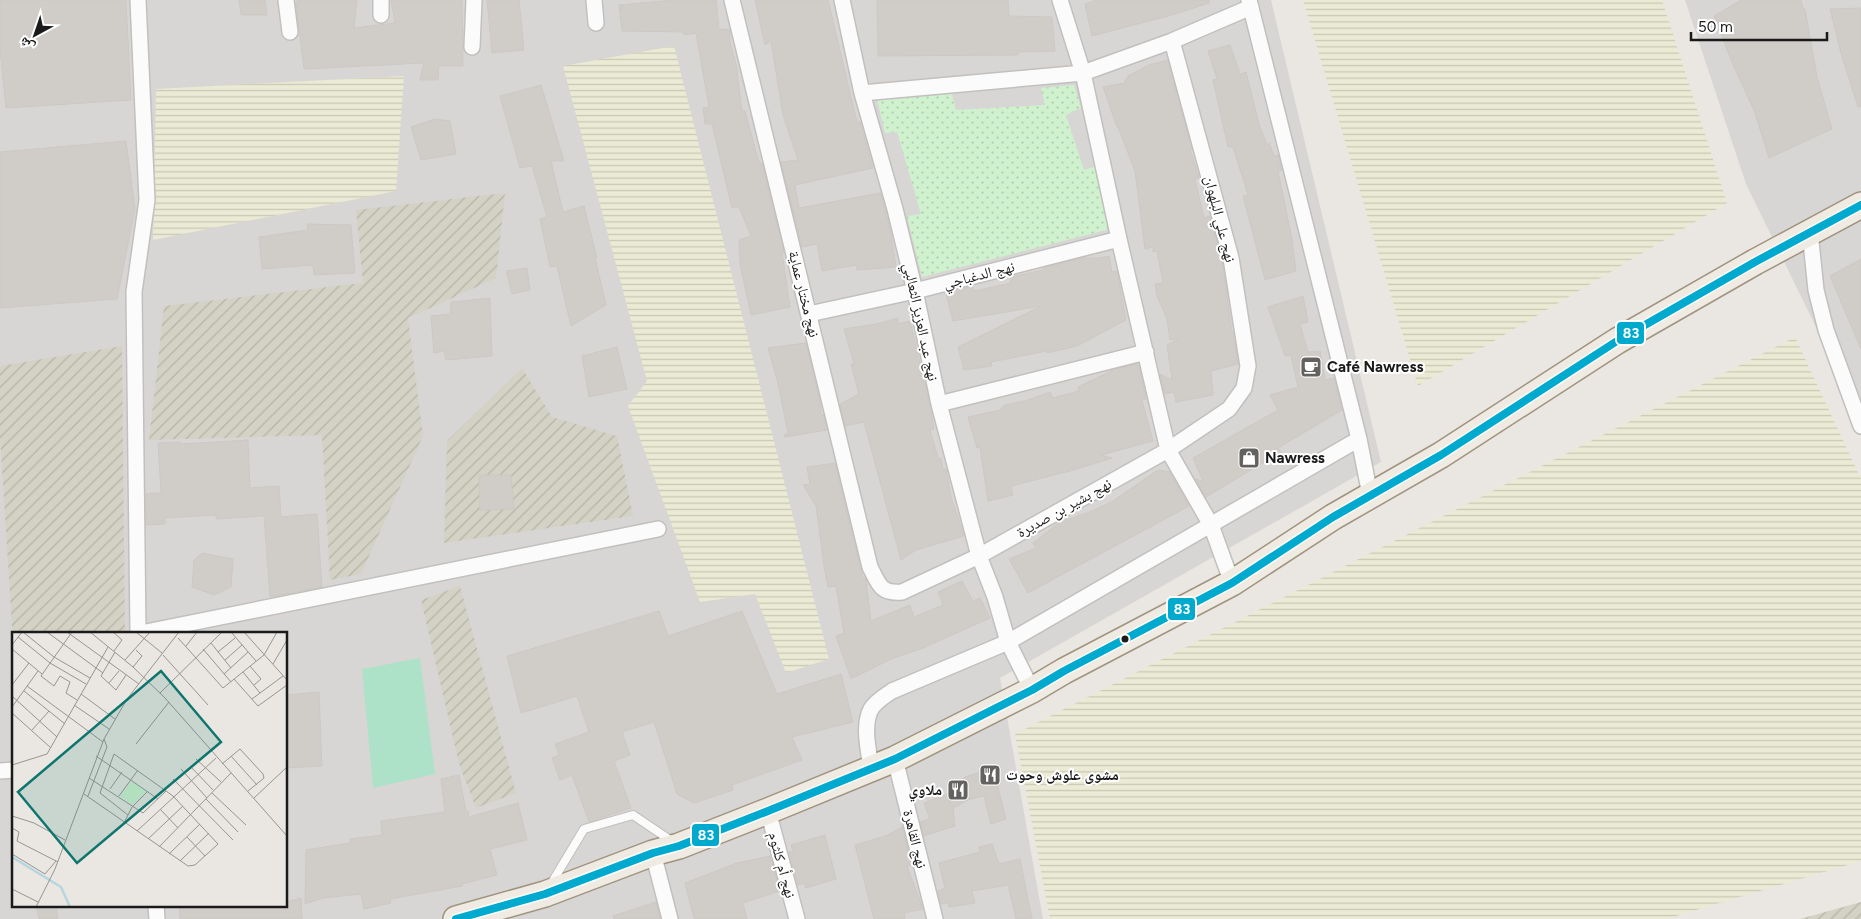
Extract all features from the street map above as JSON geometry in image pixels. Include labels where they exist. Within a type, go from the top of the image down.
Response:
[{"type":"main road","points":[[456,919],[545,894],[653,853],[679,846],[768,811],[895,759],[1032,690],[1064,671],[1232,583],[1370,495],[1441,455],[1618,341],[1861,205]]},
{"type":"street","points":[[138,0],[146,200],[134,292],[140,632]]},
{"type":"street","points":[[286,0],[290,32]]},
{"type":"street","points":[[472,47],[474,0]]},
{"type":"street","points":[[594,0],[596,23]]},
{"type":"street","name":"نهج مختار عماية","points":[[732,0],[870,566],[880,586]]},
{"type":"street","name":"نهج عبد العزيز الثعالبي","points":[[842,0],[862,93],[895,209],[939,404],[979,556],[995,597],[1008,642],[1032,690]]},
{"type":"street","points":[[1060,0],[1083,73],[1168,450],[1211,525],[1232,583]]},
{"type":"street","points":[[862,93],[1083,73],[1172,41],[1250,4],[1359,439],[1370,495]]},
{"type":"street","name":"نهج علي البلهوان","points":[[1172,41],[1231,258],[1248,366],[1244,388],[1238,398]]},
{"type":"street","points":[[1810,232],[1816,290],[1826,330],[1861,426]]},
{"type":"street","name":"نهج الدغباجي","points":[[809,314],[915,291],[1119,239]]},
{"type":"street","points":[[939,404],[1146,352]]},
{"type":"street","name":"نهج بشير بن صديرة","points":[[880,586],[890,593],[902,592],[979,556],[1168,450],[1229,409],[1238,398]]},
{"type":"street","points":[[871,769],[867,724],[871,710],[878,701],[892,690],[1008,642],[1359,439]]},
{"type":"street","points":[[145,632],[658,528]]},
{"type":"street","name":"نهج القاهرة","points":[[895,759],[935,919]]},
{"type":"street","name":"نهج أم كلثوم","points":[[768,811],[796,919]]},
{"type":"street","points":[[653,853],[670,919]]},
{"type":"street","points":[[156,906],[157,919]]},
{"type":"lane","points":[[545,894],[584,829],[633,815],[679,846]]},
{"type":"shaded area","points":[[0,0],[1271,0],[1381,462],[1000,678],[1043,919],[0,919]]},
{"type":"shaded area","points":[[1685,0],[1861,0],[1861,419],[1746,184]]},
{"type":"shaded area","points":[[505,193],[496,278],[408,318],[423,436],[361,574],[330,580],[322,435],[149,440],[164,306],[363,283],[356,210]]},
{"type":"shaded area","points":[[122,346],[125,632],[12,632],[0,436],[0,366]]},
{"type":"shaded area","points":[[522,368],[552,417],[617,436],[633,516],[444,543],[447,441]]},
{"type":"shaded area","points":[[460,586],[516,793],[476,808],[459,764],[421,600]]},
{"type":"shaded area","points":[[1861,902],[1861,919],[1800,919]]},
{"type":"green space","points":[[1303,0],[1662,0],[1727,203],[1418,386]]},
{"type":"green space","points":[[674,46],[829,659],[786,673],[755,594],[700,602],[628,406],[647,381],[563,66]]},
{"type":"green space","points":[[404,76],[396,191],[153,240],[156,89]]},
{"type":"green space","points":[[1074,85],[1081,108],[1066,115],[1084,170],[1097,166],[1110,229],[922,277],[907,216],[921,214],[897,132],[885,133],[877,99],[952,94],[956,110],[1045,105],[1041,88]]},
{"type":"green space","points":[[1795,337],[1861,479],[1861,861],[1666,919],[1050,919],[1015,734]]},
{"type":"green space","points":[[420,658],[435,774],[373,788],[362,669]]},
{"type":"building","points":[[0,0],[126,0],[131,100],[6,108],[0,50]]},
{"type":"building","points":[[239,0],[265,0],[267,15],[241,15]]},
{"type":"building","points":[[297,0],[357,0],[354,28],[395,23],[391,0],[462,0],[463,66],[439,66],[438,80],[420,80],[424,63],[304,69]]},
{"type":"building","points":[[487,0],[519,0],[524,50],[492,53]]},
{"type":"building","points":[[674,0],[716,0],[719,29],[730,30],[730,42],[736,64],[742,111],[745,111],[759,163],[762,163],[784,252],[782,252],[790,307],[751,315],[740,264],[739,240],[751,236],[739,207],[732,208],[712,124],[705,124],[703,108],[709,107],[696,33],[684,35],[683,32],[622,31],[619,5]]},
{"type":"building","points":[[755,0],[828,0],[857,122],[860,122],[873,168],[795,185],[799,208],[881,193],[891,233],[896,267],[857,270],[856,265],[822,271],[817,244],[802,247],[781,162],[798,160],[783,115],[771,41],[765,45]]},
{"type":"building","points":[[877,0],[1008,0],[1009,16],[1052,17],[1055,51],[1018,52],[1018,55],[878,56]]},
{"type":"building","points":[[1096,0],[1209,0],[1209,3],[1172,15],[1092,36],[1085,4]]},
{"type":"building","points":[[1741,0],[1801,0],[1803,9],[1805,9],[1817,77],[1832,129],[1769,158],[1754,110],[1734,67],[1714,16]]},
{"type":"building","points":[[1861,8],[1861,107],[1858,107],[1841,53],[1830,9]]},
{"type":"building","points":[[1230,45],[1240,74],[1246,72],[1259,124],[1267,145],[1269,143],[1274,156],[1278,155],[1282,170],[1278,171],[1292,239],[1296,271],[1265,280],[1243,196],[1248,195],[1233,147],[1228,147],[1213,80],[1217,79],[1208,51]]},
{"type":"building","points":[[1168,60],[1199,178],[1195,179],[1204,218],[1210,216],[1222,260],[1238,364],[1211,371],[1213,395],[1176,402],[1174,392],[1165,394],[1160,374],[1172,380],[1167,345],[1179,339],[1170,340],[1167,319],[1157,296],[1155,284],[1163,283],[1157,251],[1153,252],[1153,247],[1145,249],[1135,171],[1103,87],[1124,83],[1128,76],[1149,65]]},
{"type":"building","points":[[541,85],[564,161],[551,161],[563,212],[584,206],[606,305],[571,326],[557,266],[550,267],[540,219],[547,217],[532,166],[520,168],[500,96]]},
{"type":"building","points":[[435,119],[450,121],[456,154],[421,160],[411,127]]},
{"type":"building","points":[[126,141],[135,209],[117,299],[0,308],[0,152]]},
{"type":"building","points":[[307,224],[351,225],[355,273],[314,275],[313,265],[262,269],[259,237],[308,230]]},
{"type":"building","points":[[1109,256],[1112,272],[1117,271],[1126,320],[1077,346],[991,362],[992,366],[964,370],[958,347],[1041,306],[953,321],[946,294],[972,286],[974,291],[1011,283],[1010,277],[1044,270],[1044,268],[1082,258]]},
{"type":"building","points":[[1861,259],[1861,349],[1830,276]]},
{"type":"building","points":[[527,268],[530,290],[512,294],[506,271]]},
{"type":"building","points":[[1303,296],[1308,322],[1300,324],[1308,352],[1320,351],[1325,380],[1334,378],[1342,410],[1278,448],[1281,452],[1206,497],[1195,479],[1203,481],[1193,458],[1278,410],[1270,395],[1298,387],[1291,355],[1285,356],[1268,307]]},
{"type":"building","points":[[490,298],[492,356],[446,360],[444,351],[434,353],[431,316],[450,314],[451,302]]},
{"type":"building","points":[[898,318],[898,324],[910,321],[932,415],[934,429],[930,430],[938,458],[941,459],[943,469],[946,469],[951,497],[964,536],[916,550],[901,560],[864,422],[845,426],[840,404],[859,394],[851,364],[854,364],[844,329],[877,324]]},
{"type":"building","points":[[806,343],[820,401],[821,415],[823,414],[827,430],[785,437],[784,435],[788,433],[777,379],[768,348]]},
{"type":"building","points":[[617,347],[627,389],[589,397],[582,356]]},
{"type":"building","points":[[1139,365],[1146,399],[1142,400],[1153,441],[1101,455],[1112,458],[1011,486],[1013,495],[988,501],[980,447],[977,448],[968,417],[1000,410],[1005,405],[1028,400],[1050,392],[1053,398],[1079,391],[1078,387],[1115,369]]},
{"type":"building","points":[[248,440],[250,488],[279,486],[281,517],[317,514],[322,587],[270,597],[264,516],[216,519],[216,515],[165,518],[165,524],[146,525],[146,494],[161,493],[158,443],[180,442],[180,444]]},
{"type":"building","points":[[835,463],[863,579],[865,578],[866,581],[871,621],[910,605],[914,617],[943,605],[938,592],[962,581],[973,601],[980,598],[990,618],[923,648],[891,659],[851,679],[836,636],[844,633],[836,586],[828,587],[816,506],[803,485],[810,484],[807,467]]},
{"type":"building","points":[[1158,470],[1170,472],[1189,506],[1028,593],[1009,559],[1036,548],[1033,543],[1060,522],[1090,512],[1113,501]]},
{"type":"building","points":[[479,475],[511,475],[514,509],[480,510]]},
{"type":"building","points":[[202,553],[233,559],[231,587],[214,595],[192,587],[194,560]]},
{"type":"building","points":[[659,611],[668,636],[742,611],[777,694],[841,674],[853,722],[792,737],[802,760],[732,785],[733,790],[694,803],[677,794],[654,722],[622,732],[630,755],[614,761],[631,808],[589,822],[572,775],[560,780],[552,758],[559,755],[555,744],[589,732],[577,696],[521,713],[507,656]]},
{"type":"building","points":[[319,692],[322,766],[288,768],[288,695]]},
{"type":"building","points":[[993,768],[1006,819],[991,824],[984,796],[968,800],[953,808],[955,826],[924,836],[920,822],[930,819],[924,803],[948,794],[965,777]]},
{"type":"building","points":[[459,775],[466,811],[468,811],[469,817],[518,803],[527,840],[490,849],[497,875],[462,884],[462,886],[390,899],[391,903],[364,909],[361,894],[323,898],[305,904],[306,850],[350,843],[350,839],[382,835],[381,821],[445,812],[441,779]]},
{"type":"building","points":[[902,827],[912,865],[907,866],[923,909],[904,913],[905,919],[874,919],[855,845],[888,835]]},
{"type":"building","points":[[825,835],[836,879],[806,888],[804,883],[798,885],[789,852],[793,851],[791,845]]},
{"type":"building","points":[[992,844],[999,864],[1020,859],[1032,919],[1016,919],[1008,885],[972,891],[975,903],[949,907],[948,903],[941,904],[938,891],[945,888],[939,863],[980,852],[979,847]]},
{"type":"building","points":[[770,856],[780,891],[743,903],[747,919],[694,919],[685,883],[737,863]]},
{"type":"building","points":[[301,898],[302,919],[180,919],[179,906],[288,906],[288,901]]},
{"type":"building","points":[[656,902],[660,919],[614,919],[613,916]]},
{"type":"building","points":[[36,906],[56,906],[58,919],[39,919]]},
{"type":"transit line","name":"83","points":[[456,919],[545,894],[653,853],[679,846],[768,811],[895,759],[1032,690],[1064,671],[1232,583],[1333,517],[1441,455],[1617,341],[1755,262],[1861,205]]},
{"type":"place","name":"Café Nawress","points":[[1311,367]]},
{"type":"place","name":"Nawress","points":[[1249,458]]},
{"type":"place","name":"مشوى علوش وحوت","points":[[990,775]]},
{"type":"place","name":"ملاوي","points":[[958,790]]}]
